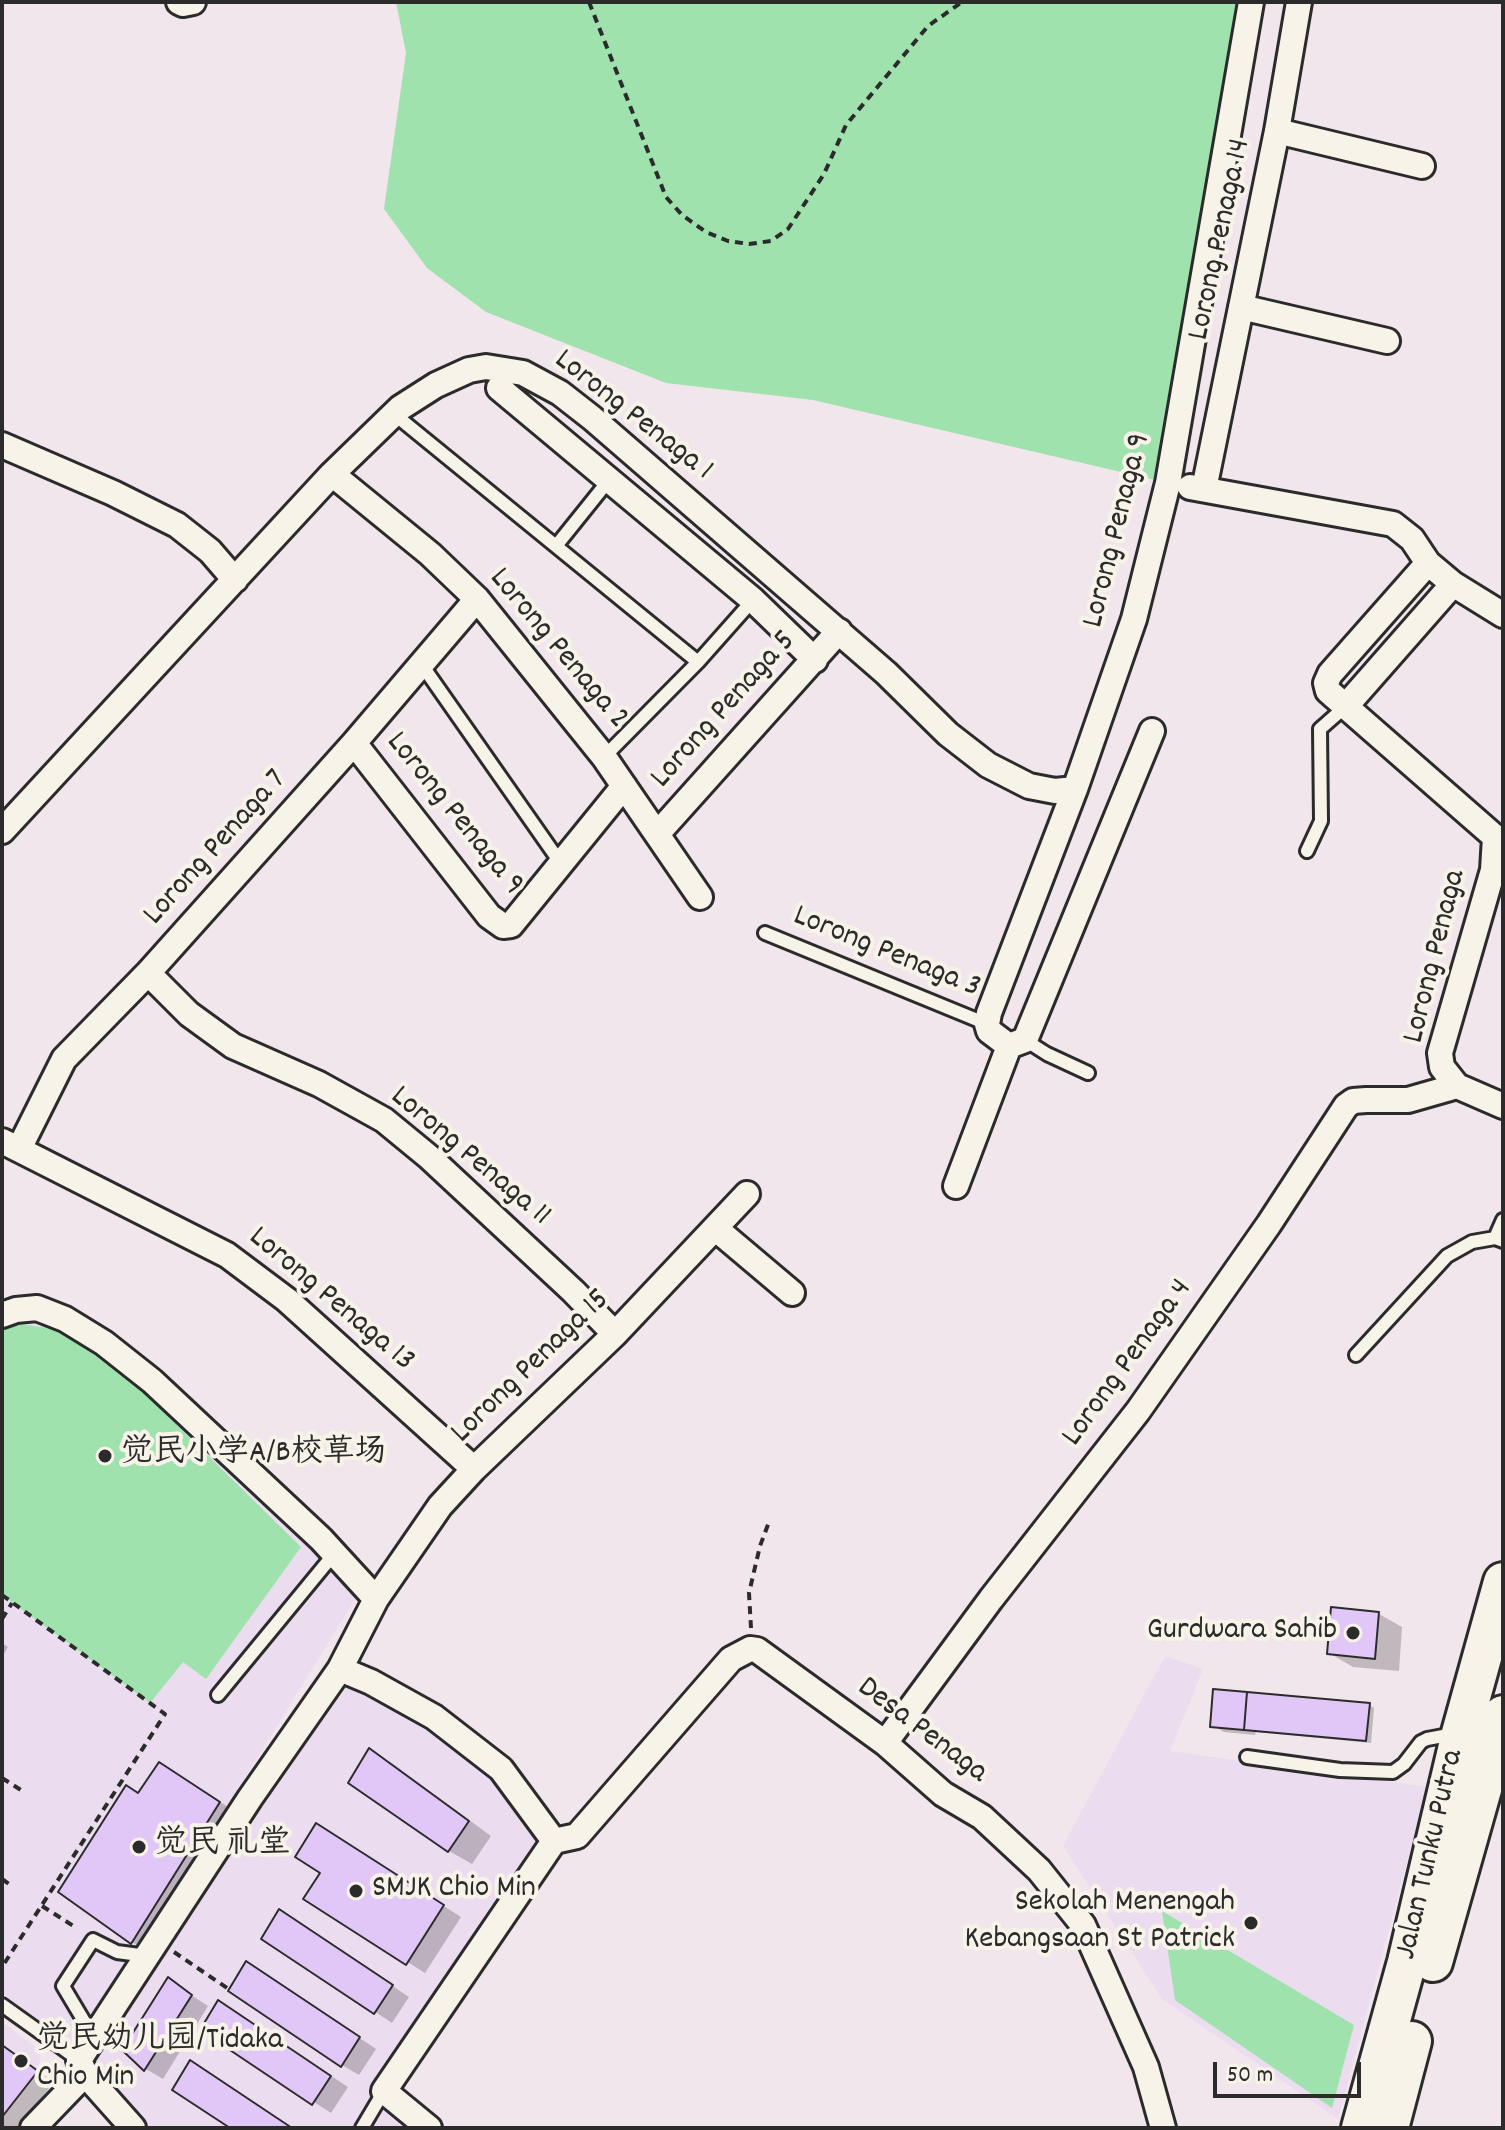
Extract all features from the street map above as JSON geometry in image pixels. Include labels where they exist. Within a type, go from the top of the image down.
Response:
[{"type":"main road","name":"Jalan Tunku Putra","points":[[1361,2128],[1407,1962],[1461,1733],[1496,1640],[1503,1582]]},
{"type":"main road","name":"Jalan Tunku Putra","points":[[1389,2128],[1464,1845],[1503,1715]]},
{"type":"street","name":"Lorong Penaga 9","points":[[987,1024],[1075,789],[1134,619],[1168,483],[1251,2]]},
{"type":"street","name":"Lorong Penaga 14","points":[[1204,489],[1277,131],[1299,2]]},
{"type":"street","points":[[1277,131],[1422,166]]},
{"type":"street","points":[[1241,307],[1387,341]]},
{"type":"street","name":"Lorong Penaga 1","points":[[2,831],[332,474],[394,414],[436,385],[469,370],[486,367],[523,373],[560,393],[592,418],[839,631],[948,734],[988,765],[1029,786],[1055,791],[1075,789]]},
{"type":"street","points":[[499,388],[753,600],[815,660]]},
{"type":"street","points":[[2,445],[113,493],[177,525],[210,551],[235,580]]},
{"type":"street","name":"Lorong Penaga 2","points":[[332,474],[430,554],[477,599],[604,757],[700,897]]},
{"type":"street","points":[[1168,483],[1393,524],[1412,539],[1428,563],[1453,584],[1503,615]]},
{"type":"street","points":[[1428,563],[1330,674],[1326,683],[1328,691],[1499,832]]},
{"type":"street","points":[[1345,707],[1453,584]]},
{"type":"street","name":"Lorong Penaga 7","points":[[11,1145],[64,1059],[148,973],[354,743],[477,599]]},
{"type":"street","name":"Lorong Penaga 5","points":[[658,833],[839,631]]},
{"type":"street","points":[[956,1186],[1152,731]]},
{"type":"street","name":"Lorong Penaga 9","points":[[354,743],[489,916],[503,926],[511,925],[562,865]]},
{"type":"street","points":[[562,865],[624,786]]},
{"type":"street","name":"Lorong Penaga","points":[[1499,832],[1493,870],[1441,1043],[1442,1067],[1457,1086],[1503,1106]]},
{"type":"street","name":"Lorong Penaga 11","points":[[148,973],[189,1014],[233,1046],[319,1084],[384,1120],[440,1167],[615,1334]]},
{"type":"street","points":[[987,1024],[989,1031],[1017,1043]]},
{"type":"street","name":"Lorong Penaga 4","points":[[885,1743],[991,1599],[1138,1411],[1269,1224],[1346,1106],[1353,1101],[1408,1100],[1457,1086]]},
{"type":"street","name":"Lorong Penaga 13","points":[[11,1145],[227,1255],[287,1300],[474,1469]]},
{"type":"street","name":"Lorong Penaga 15","points":[[33,2128],[82,2067],[94,2038],[159,1953],[250,1798],[340,1669],[376,1599],[440,1506],[474,1469],[615,1334],[747,1194]]},
{"type":"street","points":[[715,1228],[792,1293]]},
{"type":"street","points":[[2,1315],[37,1308],[65,1319],[104,1343],[163,1392],[334,1554],[376,1599]]},
{"type":"street","points":[[429,2128],[384,2091],[554,1841],[577,1836],[731,1659],[750,1649],[757,1650]]},
{"type":"street","name":"Desa Penaga","points":[[757,1650],[885,1743],[943,1794],[982,1817],[1039,1870],[1083,1925],[1146,2067],[1163,2128]]},
{"type":"street","points":[[340,1669],[371,1682],[434,1717],[501,1769],[554,1841]]},
{"type":"street","points":[[82,2067],[133,2128]]},
{"type":"lane","points":[[394,414],[698,662]]},
{"type":"lane","points":[[556,546],[609,480]]},
{"type":"lane","points":[[604,757],[698,662],[753,600]]},
{"type":"lane","points":[[422,665],[562,865]]},
{"type":"lane","points":[[1307,851],[1321,821],[1320,729],[1345,707]]},
{"type":"lane","name":"Lorong Penaga 3","points":[[765,933],[987,1024]]},
{"type":"lane","points":[[1017,1043],[1088,1073]]},
{"type":"lane","points":[[1356,1355],[1447,1256],[1472,1242],[1499,1240],[1503,1220]]},
{"type":"lane","points":[[218,1695],[334,1554]]},
{"type":"lane","points":[[1247,1757],[1340,1770],[1393,1772],[1404,1764],[1421,1742],[1461,1733]]},
{"type":"lane","points":[[94,2038],[63,1986],[93,1940],[117,1952],[159,1953]]},
{"type":"lane","points":[[2,2005],[82,2067]]},
{"type":"lane","points":[[362,2128],[384,2091]]},
{"type":"path","points":[[589,2],[666,197],[682,215],[706,232],[728,241],[749,244],[771,241],[788,229],[824,174],[846,125],[928,26],[962,2]]},
{"type":"path","points":[[757,1650],[750,1621],[749,1593],[769,1522]]},
{"type":"path","points":[[2,1595],[165,1714],[2,1967]]},
{"type":"path","points":[[2,1619],[12,1603]]},
{"type":"path","points":[[2,1778],[24,1792]]},
{"type":"path","points":[[2,1879],[9,1884]]},
{"type":"path","points":[[42,1906],[75,1927]]},
{"type":"path","points":[[159,1953],[227,1988]]},
{"type":"shaded area","points":[[2,1315],[65,1319],[364,1585],[79,2046],[2,2003]]},
{"type":"shaded area","name":"Sekolah Menengah Kebangsaan St Patrick","points":[[1165,1656],[1203,1669],[1170,1751],[1427,1787],[1338,2119],[1162,1999],[1063,1846]]},
{"type":"shaded area","name":"SMJK Chio Min","points":[[340,1669],[434,1717],[554,1841],[384,2091],[429,2128],[133,2128],[85,2074],[147,1956]]},
{"type":"shaded area","name":"觉民幼儿园/Tidaka Chio Min","points":[[2,2022],[41,2051],[38,2071],[2,2117]]},
{"type":"green space","points":[[396,2],[1251,2],[1168,483],[813,400],[666,383],[486,312],[427,268],[384,209],[406,53]]},
{"type":"green space","name":"觉民小学A/B校草场","points":[[21,1324],[54,1329],[82,1343],[135,1384],[301,1547],[206,1679],[183,1662],[150,1703],[2,1595],[2,1328]]},
{"type":"green space","points":[[1162,1911],[1354,2025],[1332,2108],[1175,2000]]},
{"type":"building","name":"Gurdwara Sahib","points":[[1331,1607],[1379,1612],[1375,1659],[1327,1654]]},
{"type":"building","points":[[1213,1689],[1247,1692],[1244,1730],[1210,1727]]},
{"type":"building","points":[[1247,1692],[1370,1703],[1366,1741],[1244,1730]]},
{"type":"building","points":[[369,1748],[469,1821],[448,1852],[348,1783]]},
{"type":"building","name":"觉民 礼堂","points":[[159,1762],[220,1802],[131,1944],[58,1892],[126,1785],[138,1793]]},
{"type":"building","points":[[316,1823],[444,1905],[406,1965],[303,1899],[320,1873],[295,1857]]},
{"type":"building","points":[[279,1909],[393,1985],[374,2014],[261,1939]]},
{"type":"building","points":[[246,1961],[360,2037],[341,2067],[228,1991]]},
{"type":"building","points":[[168,1977],[192,1995],[144,2071],[122,2050]]},
{"type":"building","points":[[218,2000],[331,2076],[312,2105],[200,2030]]},
{"type":"building","name":"觉民幼儿园/Tidaka Chio Min","points":[[2,2045],[38,2071],[2,2117]]},
{"type":"building","points":[[190,2060],[292,2128],[230,2128],[172,2090]]},
{"type":"place","name":"觉民小学A/B校草场","points":[[105,1456]]},
{"type":"place","name":"Gurdwara Sahib","points":[[1353,1633]]},
{"type":"place","name":"觉民 礼堂","points":[[139,1847]]},
{"type":"place","name":"SMJK Chio Min","points":[[356,1891]]},
{"type":"place","name":"Sekolah Menengah Kebangsaan St Patrick","points":[[1251,1923]]},
{"type":"place","name":"觉民幼儿园/Tidaka Chio Min","points":[[21,2061]]}]
